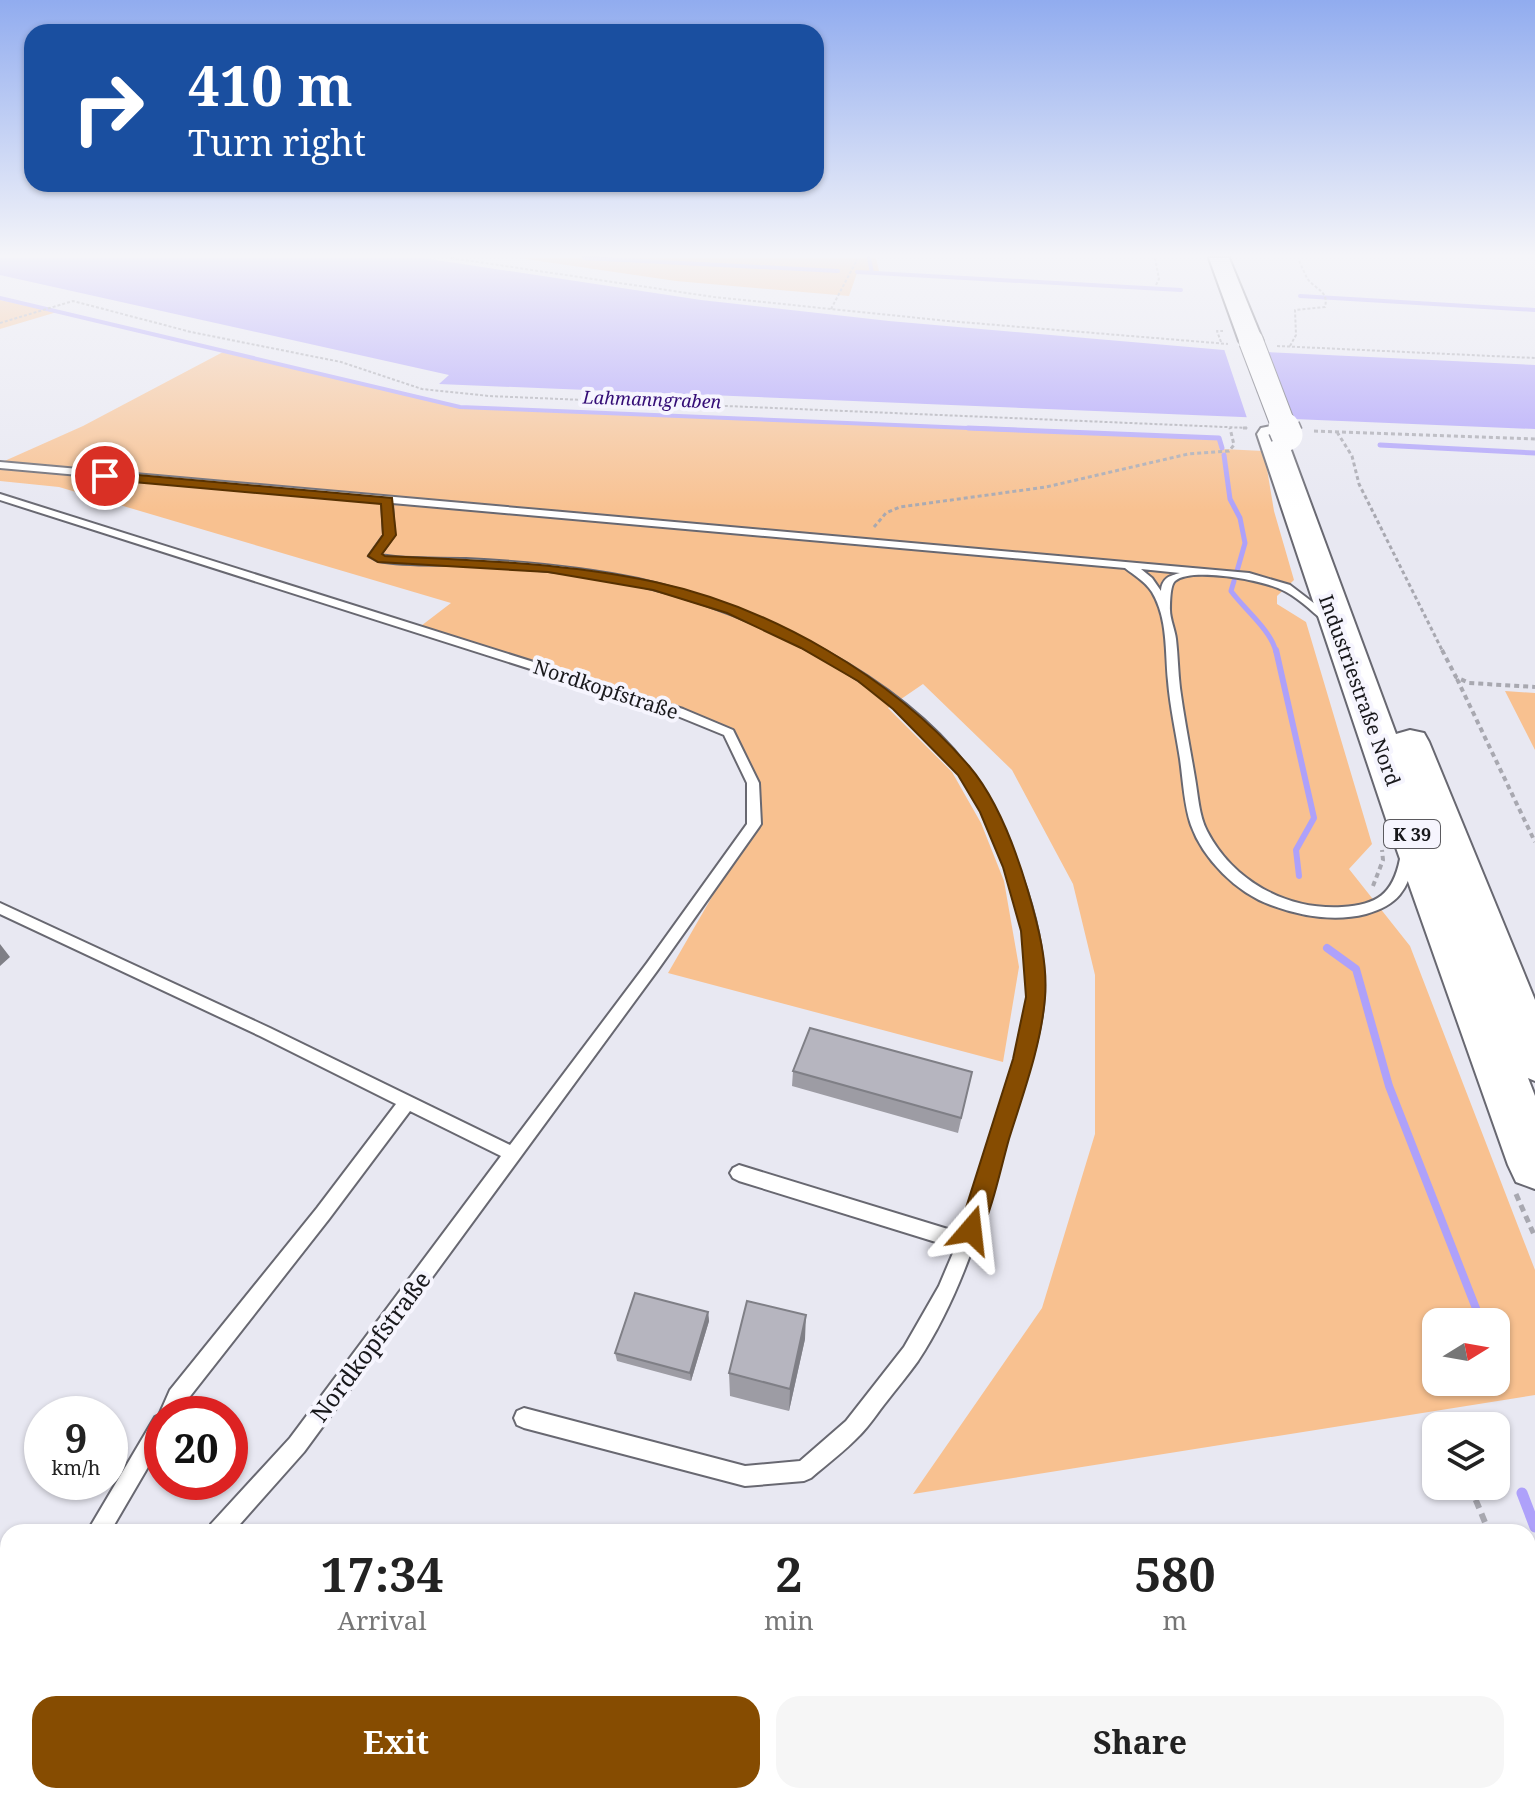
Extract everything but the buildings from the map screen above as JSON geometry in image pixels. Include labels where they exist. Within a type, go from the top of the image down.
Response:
[{"type":"highway","name":"Industriestraße Nord","points":[[1240,342],[1281,432],[1535,1060]]},
{"type":"highway","name":"Industriestraße Nord","points":[[1281,432],[1337,627],[1535,1165]]},
{"type":"lane","points":[[0,465],[1249,576],[1286,587],[1337,627]]},
{"type":"lane","name":"Nordkopfstraße","points":[[0,497],[679,712],[729,733],[753,783],[754,824],[297,1445],[226,1524]]},
{"type":"lane","points":[[387,501],[389,535],[374,556],[382,559],[589,573],[655,586],[732,610],[806,645],[863,678],[899,706],[964,771],[988,812],[1012,867],[1030,931],[1036,997],[1023,1059],[971,1230],[946,1292],[911,1354],[853,1428],[804,1471],[745,1476],[524,1418]]},
{"type":"lane","points":[[1113,562],[1138,571],[1148,579],[1167,614]]},
{"type":"lane","points":[[1206,571],[1184,574],[1167,583],[1167,614],[1174,688],[1198,828],[1226,870],[1268,898],[1292,906],[1316,913],[1360,910],[1401,889],[1407,873],[1408,822]]},
{"type":"lane","points":[[0,908],[513,1154]]},
{"type":"lane","points":[[181,1396],[260,1291],[340,1195],[408,1101]]},
{"type":"lane","points":[[739,1173],[952,1239],[971,1230]]},
{"type":"lane","points":[[103,1524],[144,1454]]},
{"type":"path","points":[[242,342],[341,362],[422,389],[467,394],[1230,427],[1281,432],[1535,439]]},
{"type":"path","points":[[1249,342],[1290,347],[1535,358]]},
{"type":"path","points":[[1290,342],[1290,347]]},
{"type":"path","points":[[871,541],[875,524],[886,513],[900,507],[1046,487],[1188,454],[1229,451],[1234,445],[1230,427]]},
{"type":"path","points":[[1337,432],[1348,448],[1359,484],[1535,842]]},
{"type":"path","points":[[1456,677],[1469,683],[1535,687]]},
{"type":"path","points":[[1476,1500],[1486,1524]]},
{"type":"shaded area","points":[[302,342],[1134,342],[1224,350],[1535,365],[1535,429],[439,384],[449,375]]},
{"type":"shaded area","points":[[223,352],[460,407],[1219,438],[1222,449],[1264,451],[1274,511],[1294,580],[1277,596],[1277,604],[1306,622],[1372,844],[1349,869],[1410,946],[1535,1270],[1535,1395],[913,1494],[1042,1308],[1095,1134],[1095,975],[1073,884],[1012,770],[923,684],[888,708],[952,772],[981,823],[1004,881],[1019,967],[1003,1062],[668,973],[754,824],[753,783],[729,733],[679,712],[417,629],[451,603],[59,487],[0,481],[0,463],[83,426]]},
{"type":"shaded area","points":[[1505,691],[1535,693],[1535,750]]},
{"type":"pier","points":[[1223,346],[1266,349],[1296,423],[1248,421]]},
{"type":"waterway","name":"Lahmanngraben","points":[[186,342],[460,407],[984,429]]},
{"type":"waterway","name":"Lahmanngraben","points":[[968,428],[984,429]]},
{"type":"waterway","name":"Lahmanngraben","points":[[984,429],[1219,438],[1222,448]]},
{"type":"waterway","name":"Lahmanngraben","points":[[984,429],[1017,430]]},
{"type":"waterway","name":"Lahmanngraben","points":[[1380,445],[1535,453]]},
{"type":"waterway","points":[[1224,455],[1230,499],[1240,518],[1245,543],[1237,571]]},
{"type":"waterway","points":[[1234,581],[1231,591],[1263,628],[1276,652]]},
{"type":"waterway","points":[[1276,650],[1314,818],[1296,850],[1299,876]]},
{"type":"waterway","points":[[1327,948],[1356,969],[1389,1086],[1476,1308]]},
{"type":"waterway","points":[[1522,1493],[1534,1524]]},
{"type":"route","points":[[105,476],[387,501],[389,535],[374,556],[382,559],[548,568],[655,586],[732,610],[806,645],[863,678],[899,706],[964,771],[988,812],[1012,867],[1030,931],[1036,997],[1023,1059],[971,1230]]}]
